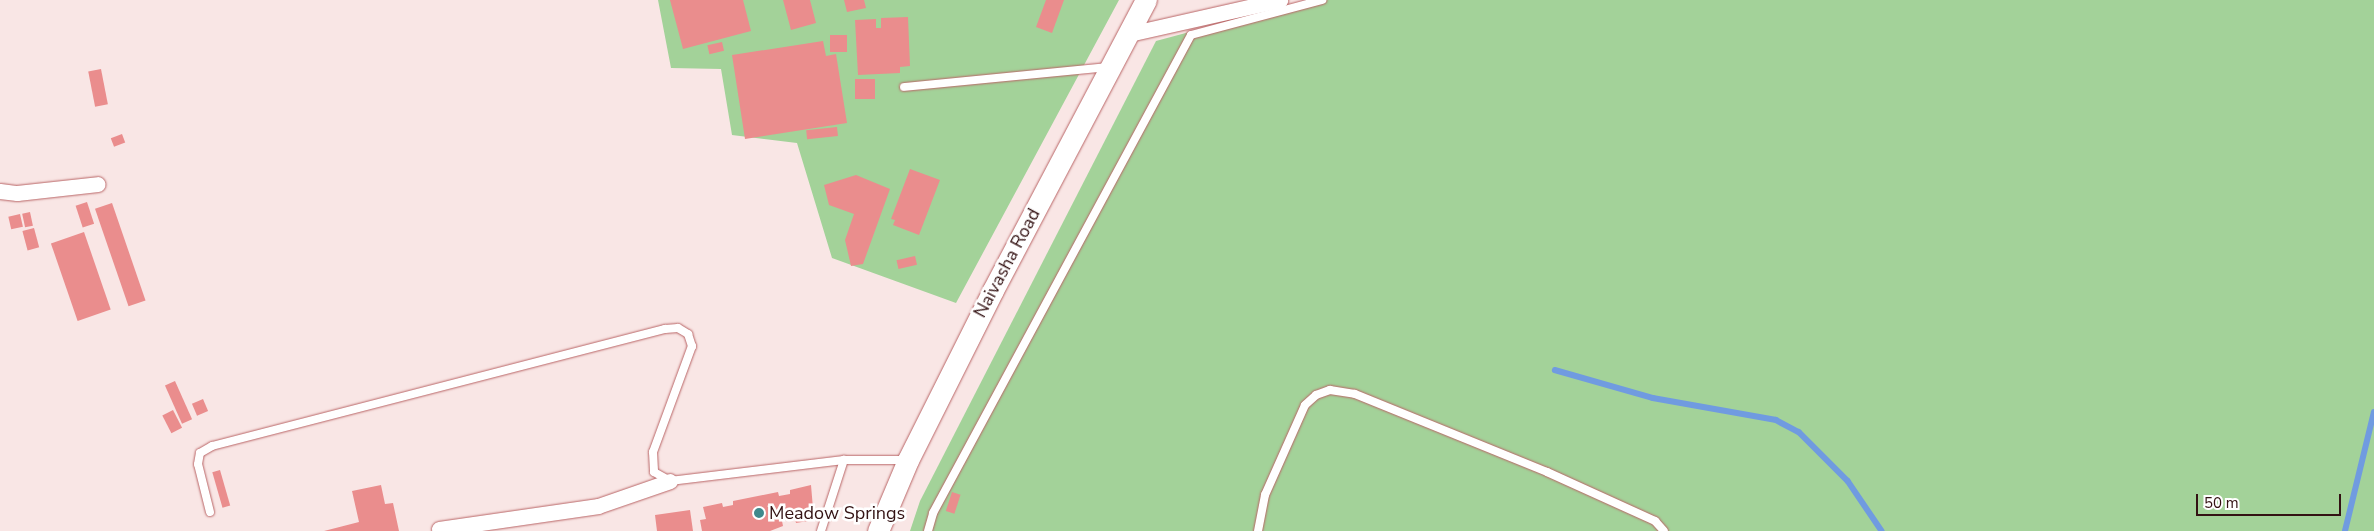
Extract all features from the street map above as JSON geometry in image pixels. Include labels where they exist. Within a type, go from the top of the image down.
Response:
[{"type":"main road","name":"Naivasha Road","points":[[878,531],[908,460],[993,290],[1146,0]]},
{"type":"street","points":[[1129,34],[1280,0]]},
{"type":"street","points":[[0,191],[17,193],[98,184]]},
{"type":"street","points":[[439,529],[598,506],[670,481]]},
{"type":"lane","points":[[928,531],[933,513],[1191,35],[1322,0]]},
{"type":"lane","points":[[904,87],[1112,67]]},
{"type":"lane","points":[[210,512],[198,464],[200,453],[212,446],[665,329],[678,328],[688,334],[692,346],[653,452],[654,472],[670,481],[844,460],[908,460]]},
{"type":"lane","points":[[1258,531],[1265,495],[1305,405],[1316,395],[1330,390],[1355,394],[1547,472],[1655,521],[1664,531]]},
{"type":"lane","points":[[821,531],[844,460]]},
{"type":"green space","points":[[658,0],[1119,0],[956,303],[832,258],[797,143],[732,135],[721,69],[671,68]]},
{"type":"green space","points":[[1308,0],[2374,0],[2374,531],[910,531],[920,501],[1156,41]]},
{"type":"building","points":[[670,0],[743,0],[751,31],[683,49]]},
{"type":"building","points":[[783,0],[810,0],[816,23],[791,30]]},
{"type":"building","points":[[844,0],[864,0],[866,8],[847,12]]},
{"type":"building","points":[[1046,0],[1064,0],[1052,33],[1036,27]]},
{"type":"building","points":[[908,17],[910,66],[900,67],[900,73],[858,75],[855,20],[876,19],[876,28],[881,28],[881,18]]},
{"type":"building","points":[[830,35],[847,35],[847,52],[830,52]]},
{"type":"building","points":[[823,41],[826,56],[836,54],[847,123],[745,139],[732,55]]},
{"type":"building","points":[[722,42],[724,51],[709,54],[707,45]]},
{"type":"building","points":[[101,69],[108,104],[95,107],[88,71]]},
{"type":"building","points":[[855,79],[875,79],[875,99],[855,99]]},
{"type":"building","points":[[837,127],[838,136],[807,139],[806,130]]},
{"type":"building","points":[[122,134],[125,142],[114,147],[111,138]]},
{"type":"building","points":[[910,169],[940,180],[919,235],[893,225],[895,220],[891,219]]},
{"type":"building","points":[[856,175],[890,189],[863,264],[851,266],[845,240],[854,214],[829,205],[824,185]]},
{"type":"building","points":[[87,202],[94,224],[83,228],[76,206]]},
{"type":"building","points":[[112,203],[146,300],[129,306],[95,209]]},
{"type":"building","points":[[30,212],[33,226],[25,227],[22,214]]},
{"type":"building","points":[[20,214],[23,227],[11,229],[8,217]]},
{"type":"building","points":[[34,228],[39,247],[28,250],[22,231]]},
{"type":"building","points":[[84,232],[111,310],[78,321],[51,243]]},
{"type":"building","points":[[915,256],[917,265],[899,269],[896,260]]},
{"type":"building","points":[[175,381],[192,419],[182,424],[165,385]]},
{"type":"building","points":[[203,399],[208,411],[197,416],[192,404]]},
{"type":"building","points":[[173,410],[182,428],[171,433],[162,415]]},
{"type":"building","points":[[220,470],[230,506],[223,508],[212,472]]},
{"type":"building","points":[[381,485],[385,504],[393,503],[399,531],[324,531],[359,522],[352,491]]},
{"type":"building","name":"Meadow Springs","points":[[811,485],[814,520],[796,523],[795,518],[782,521],[783,526],[770,531],[702,531],[700,520],[706,519],[703,507],[722,503],[723,507],[733,505],[733,501],[778,492],[779,496],[790,494],[790,490]]},
{"type":"building","points":[[952,492],[961,495],[954,514],[946,511]]},
{"type":"building","points":[[690,510],[693,531],[657,531],[655,515]]},
{"type":"waterway","points":[[1555,370],[1653,398],[1776,420],[1799,432],[1848,481],[1882,531]]},
{"type":"waterway","points":[[2345,531],[2374,412]]},
{"type":"place","name":"Meadow Springs","points":[[759,513]]}]
